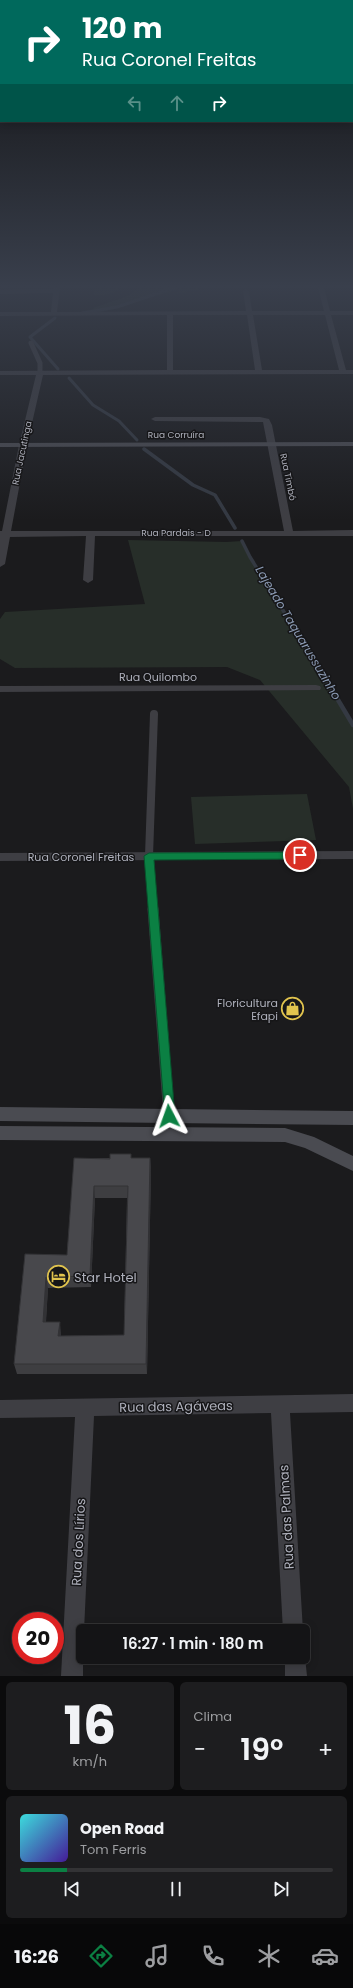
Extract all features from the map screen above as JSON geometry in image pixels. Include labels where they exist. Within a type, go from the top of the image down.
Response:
[{"type":"main road","name":"Rua Corruíra","points":[[0,445],[353,444]]},
{"type":"main road","points":[[0,1114],[353,1118]]},
{"type":"main road","points":[[0,1133],[285,1135],[309,1142],[353,1164]]},
{"type":"street","points":[[170,365],[170,372]]},
{"type":"street","points":[[258,365],[259,372]]},
{"type":"street","points":[[341,365],[343,372]]},
{"type":"street","name":"Rua Jacutinga","points":[[0,564],[3,534],[40,372]]},
{"type":"street","points":[[0,373],[353,372]]},
{"type":"street","name":"Rua Timbó","points":[[155,419],[260,419],[268,425],[289,533]]},
{"type":"street","points":[[88,580],[91,533]]},
{"type":"street","name":"Rua Pardais - D","points":[[3,534],[353,533]]},
{"type":"street","name":"Rua Quilombo","points":[[0,689],[316,688]]},
{"type":"street","name":"Rua Coronel Freitas","points":[[0,857],[353,855]]},
{"type":"street","name":"Rua das Agáveas","points":[[0,1409],[353,1403]]},
{"type":"street","name":"Rua das Palmas","points":[[280,1404],[293,1624]]},
{"type":"street","name":"Rua dos Lírios","points":[[72,1676],[85,1407]]},
{"type":"street","points":[[295,1664],[296,1676]]},
{"type":"lane","name":"Rua Jacutinga","points":[[40,365],[40,372]]},
{"type":"lane","points":[[154,714],[149,856],[169,1116]]},
{"type":"shaded area","points":[[128,540],[242,541],[250,557],[279,602],[353,725],[353,809],[349,787],[260,680],[227,667],[15,668],[0,659],[0,619],[5,612],[145,604]]},
{"type":"shaded area","points":[[307,794],[316,840],[195,844],[191,797]]},
{"type":"building","name":"Star Hotel","points":[[110,1154],[131,1154],[131,1158],[150,1158],[146,1364],[14,1364],[25,1254],[67,1255],[74,1158],[110,1159]],"holes":[[[94,1186],[128,1186],[124,1335],[58,1336],[60,1322],[43,1322],[46,1277],[90,1276]]]},
{"type":"waterway","name":"Lajeado Taquarussuzinho","points":[[55,365],[58,369]]},
{"type":"waterway","name":"Lajeado Taquarussuzinho","points":[[69,378],[93,405],[119,421],[137,440]]},
{"type":"waterway","name":"Lajeado Taquarussuzinho","points":[[144,449],[193,485],[215,495],[235,528]]},
{"type":"waterway","name":"Lajeado Taquarussuzinho","points":[[242,541],[250,557],[307,649]]},
{"type":"waterway","name":"Lajeado Taquarussuzinho","points":[[307,648],[353,725]]},
{"type":"place","name":"Floricultura Efapi","points":[[293,1009]]},
{"type":"place","name":"Star Hotel","points":[[59,1277]]},
{"type":"route","points":[[169,1116],[149,856],[300,855]]}]
